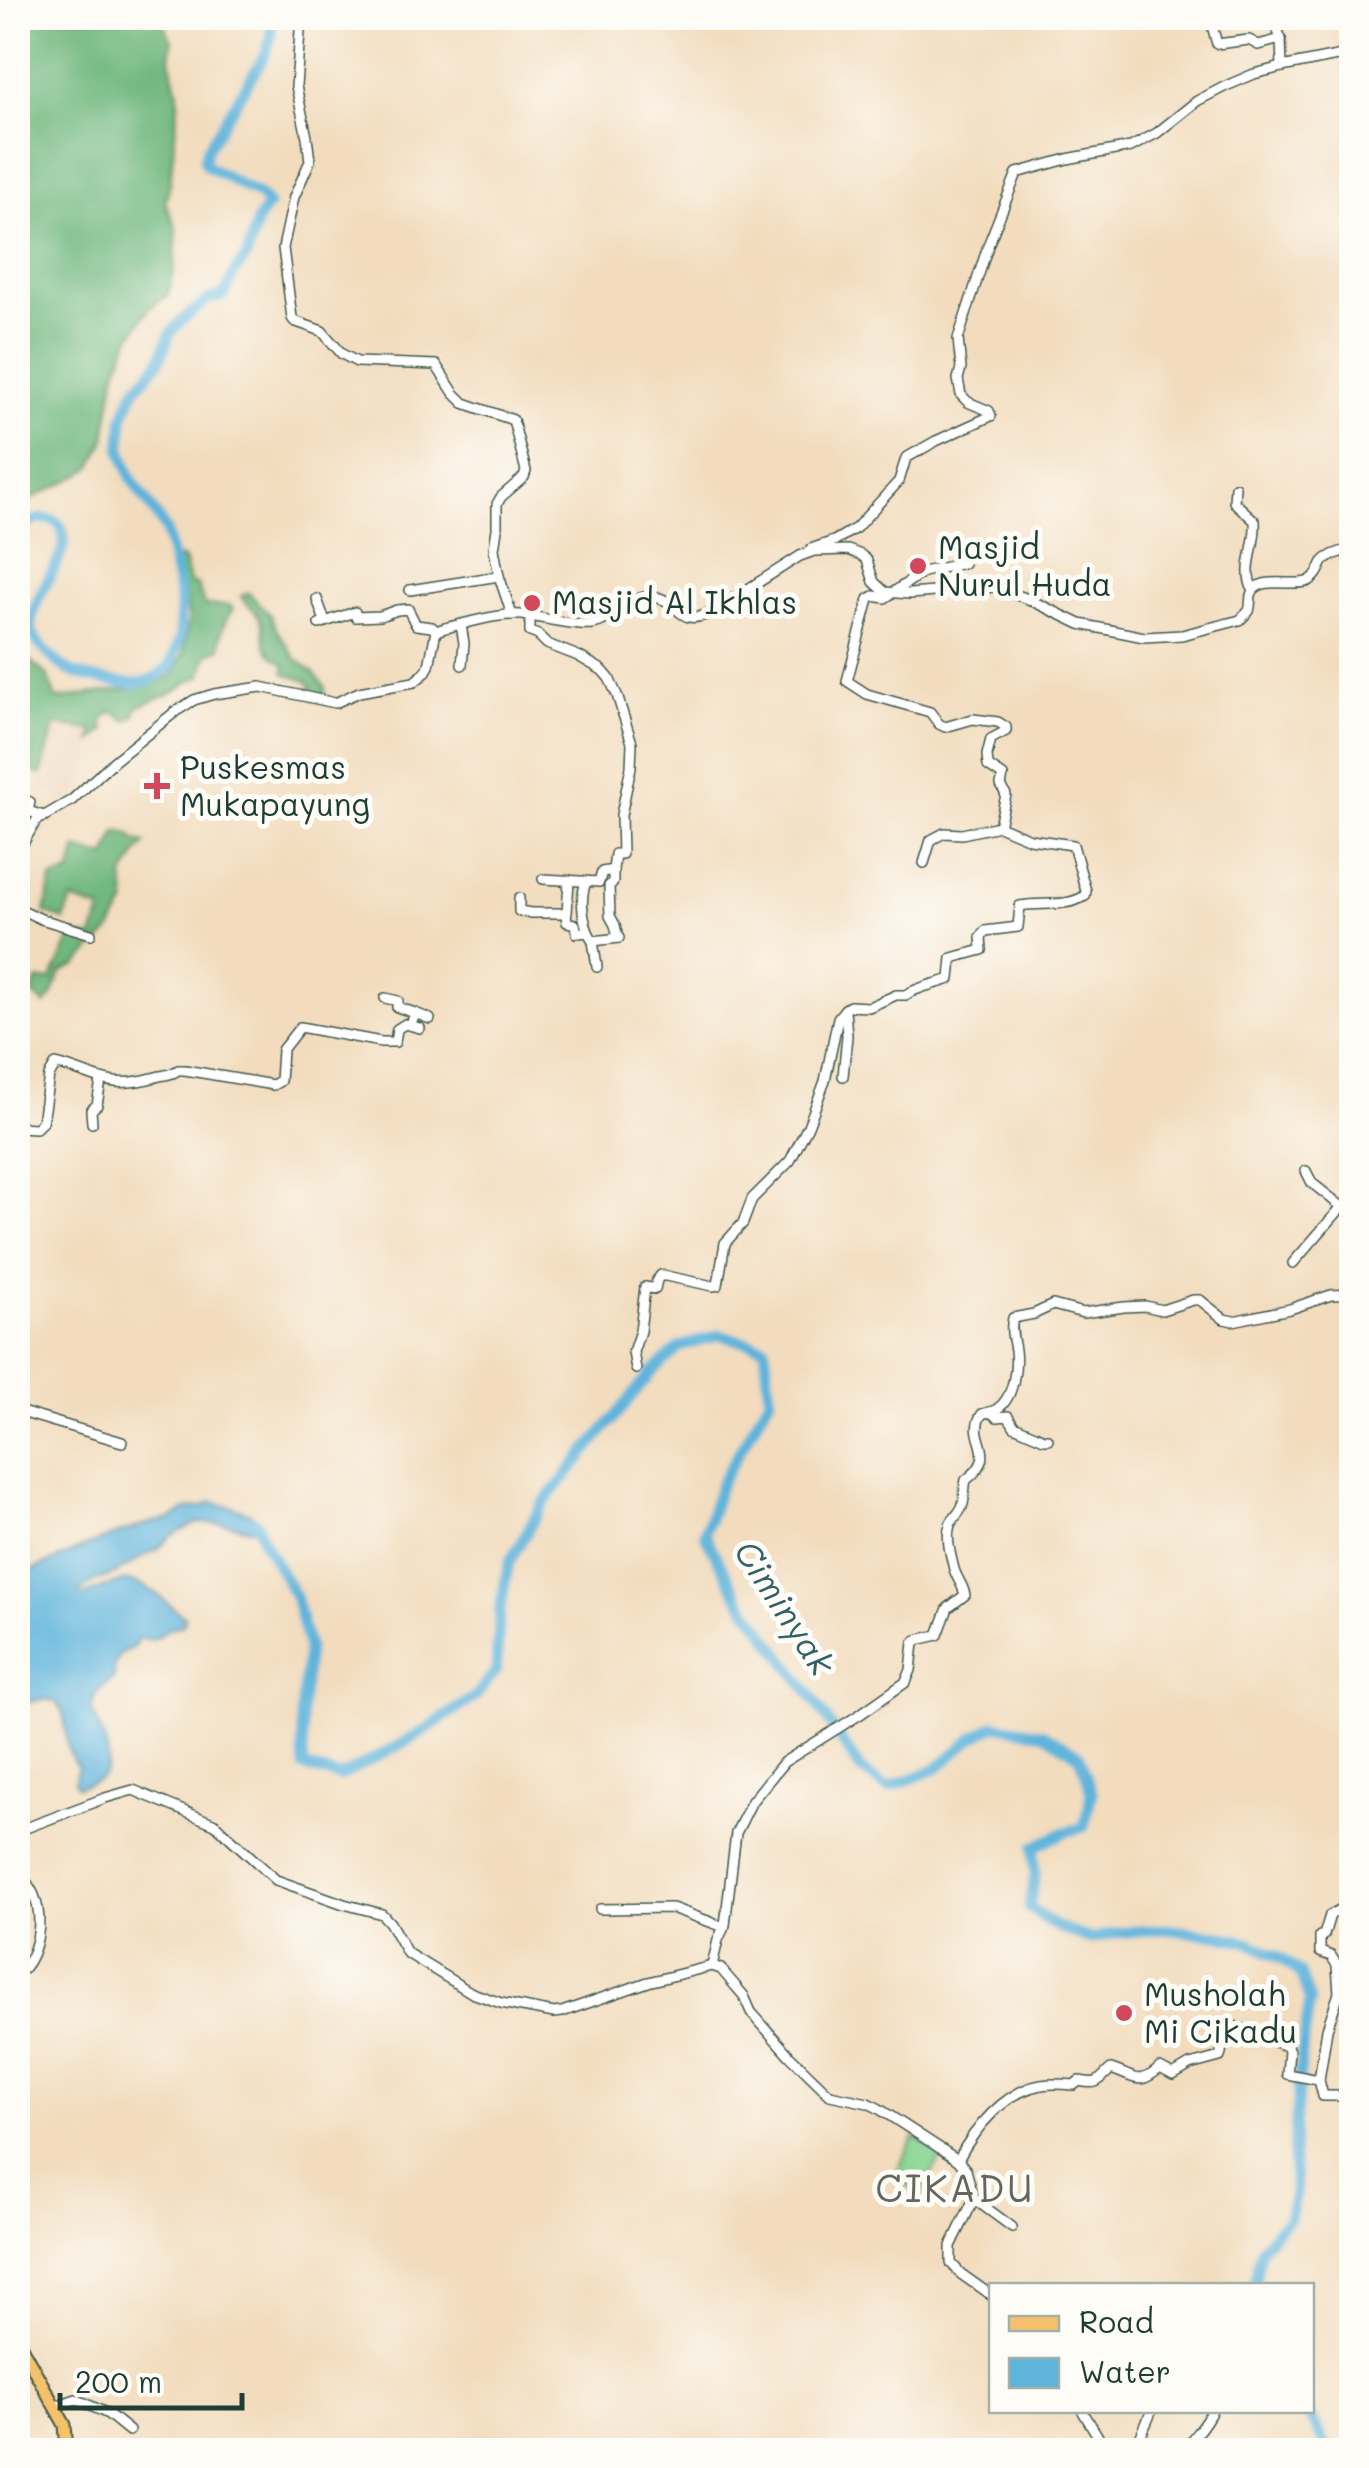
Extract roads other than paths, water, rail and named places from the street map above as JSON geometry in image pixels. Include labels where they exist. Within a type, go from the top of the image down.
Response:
[{"type":"main road","points":[[18,2341],[65,2426],[67,2450]]},
{"type":"street","points":[[302,18],[296,86],[310,161],[294,197],[284,248],[292,318],[322,330],[342,354],[356,362],[438,366],[464,404],[513,420],[526,472],[497,504],[494,549],[512,615]]},
{"type":"street","points":[[1210,18],[1217,44],[1249,40],[1258,45],[1281,39]]},
{"type":"street","points":[[1273,18],[1281,39],[1282,67]]},
{"type":"street","points":[[317,599],[322,622],[356,612],[356,617],[380,616],[408,609],[416,624],[436,631],[512,615],[592,624],[635,600],[653,596],[686,616],[696,618],[710,613],[813,547],[856,528],[899,481],[906,458],[992,416],[961,394],[958,339],[1017,172],[1130,147],[1156,134],[1208,94],[1254,74],[1352,54]]},
{"type":"street","points":[[804,553],[855,552],[867,560],[878,586],[892,594],[994,587],[1080,624],[1121,634],[1182,635],[1240,620],[1249,611],[1254,590],[1248,574],[1256,530],[1255,521],[1234,502],[1236,488]]},
{"type":"street","points":[[1254,590],[1270,584],[1311,580],[1328,557],[1352,548]]},
{"type":"street","points":[[964,564],[924,572],[885,598],[869,598],[847,679],[867,694],[930,712],[945,727],[973,719],[1006,726],[1006,730],[991,739],[986,755],[988,766],[1003,776],[1001,785],[1006,794],[999,826]]},
{"type":"street","points":[[410,590],[499,576]]},
{"type":"street","points":[[530,616],[530,632],[606,674],[632,744],[621,815],[622,854],[615,854],[613,882],[609,886],[610,916],[618,938],[577,933],[575,924],[567,922],[568,880]]},
{"type":"street","points":[[461,625],[462,665]]},
{"type":"street","points":[[18,852],[36,821],[72,800],[194,700],[261,687],[334,703],[359,692],[414,682],[428,666],[436,631]]},
{"type":"street","points":[[18,796],[30,802],[28,811],[44,816]]},
{"type":"street","points":[[636,1369],[633,1352],[640,1331],[645,1287],[655,1289],[662,1274],[718,1285],[725,1243],[743,1223],[752,1199],[790,1161],[808,1126],[820,1097],[838,1018],[844,1009],[869,1007],[950,979],[952,958],[982,950],[981,937],[985,931],[1018,927],[1020,906],[1077,901],[1086,891],[1073,845],[1030,839],[999,826],[962,834],[944,832],[931,840],[924,863]]},
{"type":"street","points":[[543,879],[599,882],[602,872],[613,870]]},
{"type":"street","points":[[586,882],[582,904],[597,967]]},
{"type":"street","points":[[519,898],[519,911],[566,913]]},
{"type":"street","points":[[18,908],[91,934]]},
{"type":"street","points":[[385,998],[398,1001],[397,1006],[430,1020]]},
{"type":"street","points":[[843,1076],[844,1009]]},
{"type":"street","points":[[18,1126],[40,1126],[54,1064],[101,1081],[143,1081],[185,1070],[273,1086],[280,1081],[282,1050],[300,1027],[396,1042],[397,1029],[408,1023],[416,1026],[415,1013]]},
{"type":"street","points":[[92,1123],[101,1081]]},
{"type":"street","points":[[1293,1263],[1342,1208],[1312,1183],[1306,1171]]},
{"type":"street","points":[[712,1966],[724,1927],[736,1833],[752,1801],[784,1762],[906,1682],[914,1643],[938,1634],[948,1608],[965,1595],[954,1572],[949,1530],[963,1505],[966,1480],[976,1472],[983,1457],[977,1422],[982,1414],[1000,1406],[1013,1385],[1014,1318],[1053,1305],[1083,1312],[1145,1306],[1155,1310],[1200,1300],[1224,1320],[1233,1321],[1352,1294]]},
{"type":"street","points":[[18,1412],[122,1442]]},
{"type":"street","points":[[990,1412],[1008,1416],[1014,1426],[1048,1439]]},
{"type":"street","points":[[18,1830],[134,1790],[202,1817],[224,1831],[271,1877],[382,1914],[407,1952],[472,1994],[501,2004],[562,2012],[648,1982],[712,1966],[721,1969],[744,1996],[751,2012],[830,2095],[878,2108],[958,2160],[966,2170],[974,2199],[1012,2227]]},
{"type":"street","points":[[18,1871],[35,1896],[38,1923],[28,1966],[18,1974]]},
{"type":"street","points":[[600,1909],[672,1908],[724,1927]]},
{"type":"street","points":[[1352,1913],[1341,1909],[1330,1915],[1324,1935],[1320,1936],[1320,1952],[1332,1956],[1337,1965],[1339,1993],[1328,2029],[1320,2080],[1322,2096],[1352,2096]]},
{"type":"street","points":[[958,2160],[975,2132],[1020,2092],[1040,2085],[1097,2082],[1112,2069],[1142,2080],[1160,2068],[1172,2075],[1190,2065],[1220,2057],[1230,2025],[1289,2048],[1288,2076],[1320,2080]]},
{"type":"street","points":[[974,2199],[951,2246],[951,2263],[989,2294]]},
{"type":"street","points":[[56,2406],[76,2399],[114,2418],[129,2431]]},
{"type":"street","points":[[1088,2413],[1106,2450]]},
{"type":"street","points":[[1135,2450],[1151,2413]]},
{"type":"street","points":[[1184,2450],[1210,2413]]},
{"type":"water","points":[[212,1502],[245,1511],[260,1524],[250,1529],[197,1523],[170,1537],[157,1550],[80,1591],[83,1595],[117,1583],[139,1584],[185,1618],[183,1624],[153,1640],[141,1638],[119,1655],[114,1678],[97,1692],[91,1708],[108,1754],[106,1771],[99,1780],[77,1787],[74,1782],[78,1767],[71,1756],[60,1707],[52,1701],[39,1700],[18,1706],[18,1573]]},
{"type":"waterway","points":[[18,529],[46,519],[62,529],[63,547],[37,601],[31,624],[39,644],[50,656],[74,673],[117,682],[144,682],[170,667],[180,637],[180,598],[166,530],[131,478],[121,450],[123,418],[134,391],[159,362],[170,334],[209,299],[226,292],[247,256],[257,221],[268,205],[260,196],[207,166],[204,159],[265,55],[272,35],[269,18]]},
{"type":"waterway","name":"Ciminyak","points":[[248,1519],[257,1523],[295,1596],[308,1647],[301,1714],[304,1767],[340,1777],[416,1736],[476,1696],[496,1670],[500,1609],[509,1563],[542,1505],[652,1372],[680,1347],[719,1335],[765,1347],[770,1398],[721,1483],[704,1534],[740,1599],[861,1770],[888,1788],[936,1769],[995,1725],[1044,1734],[1080,1756],[1092,1793],[1084,1827],[1034,1847],[1035,1876],[1029,1908],[1058,1928],[1091,1939],[1164,1929],[1248,1942],[1300,1973],[1310,2001],[1293,2150],[1295,2194],[1289,2218],[1261,2247],[1255,2283]]},
{"type":"waterway","name":"Ciminyak","points":[[1308,2413],[1328,2450]]},
{"type":"place","name":"Masjid Nurul Huda","points":[[918,566]]},
{"type":"place","name":"Masjid Al Ikhlas","points":[[532,603]]},
{"type":"place","name":"Puskesmas Mukapayung","points":[[157,786]]},
{"type":"place","name":"Musholah Mi Cikadu","points":[[1124,2013]]},
{"type":"district","name":"CIKADU","points":[[955,2189]]}]
